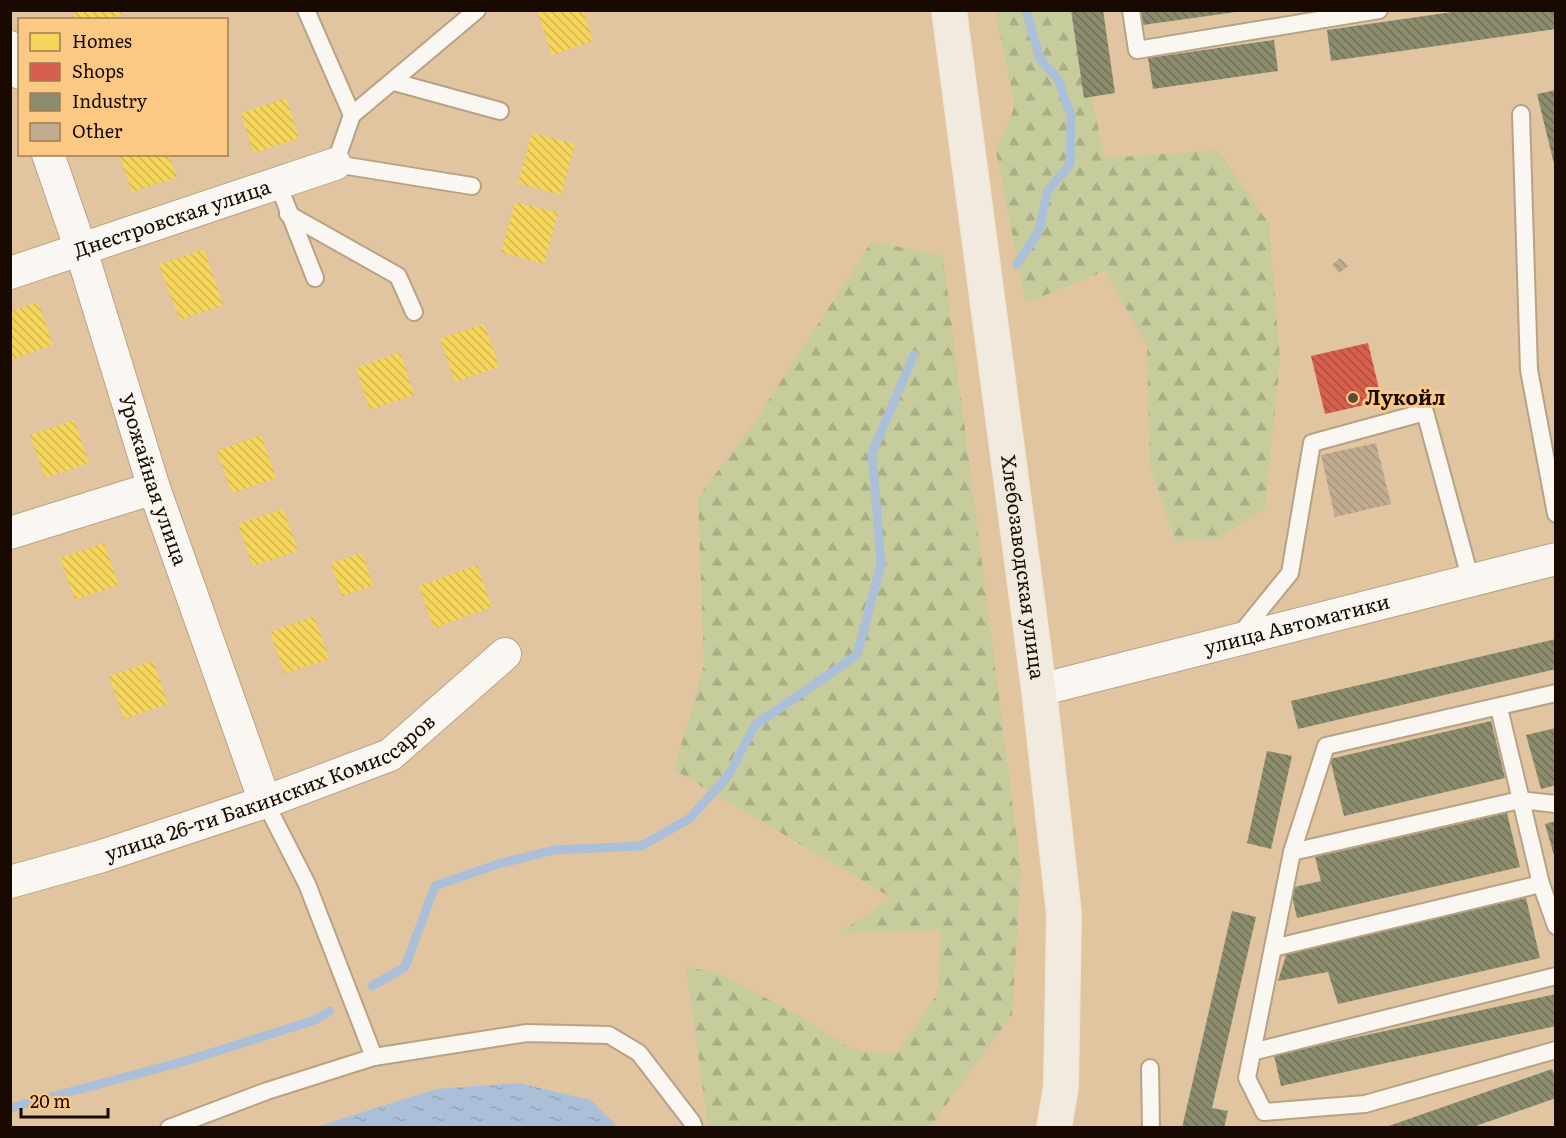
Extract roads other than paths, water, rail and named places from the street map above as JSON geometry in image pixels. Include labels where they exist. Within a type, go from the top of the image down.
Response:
[{"type":"main road","name":"Хлебозаводская улица","points":[[948,10],[1039,690],[1064,914],[1061,1087],[1054,1128]]},
{"type":"street","points":[[10,47],[18,68]]},
{"type":"street","name":"Урожайная улица","points":[[49,156],[81,250],[154,488],[265,802]]},
{"type":"street","name":"Днестровская улица","points":[[10,273],[335,165]]},
{"type":"street","points":[[10,533],[154,488]]},
{"type":"street","name":"улица Автоматики","points":[[1039,690],[1556,559]]},
{"type":"street","name":"улица 26-ти Бакинских Комиссаров","points":[[10,882],[99,857],[265,802],[390,756],[505,654]]},
{"type":"lane","points":[[306,10],[352,115]]},
{"type":"lane","points":[[472,186],[335,165],[352,115],[477,10]]},
{"type":"lane","points":[[1131,10],[1137,50],[1323,15],[1379,10]]},
{"type":"lane","points":[[394,82],[500,111]]},
{"type":"lane","points":[[1521,114],[1529,370],[1556,514]]},
{"type":"lane","points":[[278,183],[288,214],[315,278]]},
{"type":"lane","points":[[288,214],[398,276],[414,312]]},
{"type":"lane","points":[[1234,641],[1290,573],[1312,443],[1425,412],[1471,581]]},
{"type":"lane","points":[[1556,693],[1499,708],[1326,746],[1292,852],[1247,1078],[1264,1112],[1365,1104],[1556,1050]]},
{"type":"lane","points":[[1499,708],[1541,884],[1552,904],[1556,926]]},
{"type":"lane","points":[[1292,852],[1520,800],[1556,804]]},
{"type":"lane","points":[[265,802],[307,884],[374,1057]]},
{"type":"lane","points":[[1273,948],[1541,884]]},
{"type":"lane","points":[[1252,1052],[1556,976]]},
{"type":"lane","points":[[169,1128],[267,1091],[374,1057],[527,1033],[609,1035],[639,1053],[692,1122],[694,1128]]},
{"type":"lane","points":[[1150,1068],[1151,1128]]},
{"type":"water","points":[[518,1083],[591,1100],[618,1127],[316,1127],[436,1089]]},
{"type":"waterway","points":[[1017,264],[1039,231],[1047,192],[1070,164],[1071,116],[1058,79],[1040,59],[1026,10]]},
{"type":"waterway","points":[[372,986],[405,967],[435,886],[498,864],[554,850],[641,846],[689,819],[728,776],[755,725],[857,655],[881,564],[872,453],[914,355]]},
{"type":"waterway","points":[[10,1108],[189,1060],[315,1020],[330,1011]]},
{"type":"place","name":"Лукойл","points":[[1353,398]]}]
